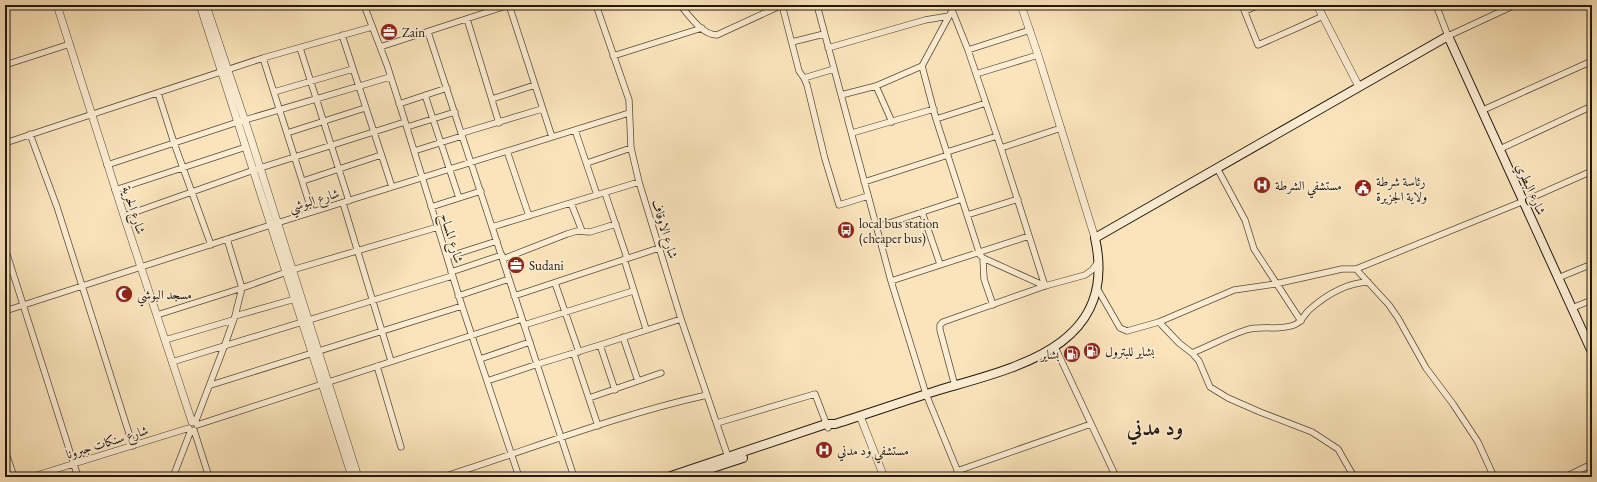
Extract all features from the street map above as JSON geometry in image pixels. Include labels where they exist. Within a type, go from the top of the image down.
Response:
[{"type":"main road","points":[[688,474],[728,457],[1014,366],[1054,348],[1079,325],[1090,307],[1097,288],[1099,262],[1095,238],[1448,36]]},
{"type":"main road","name":"شارع البطري","points":[[1448,36],[1592,352]]},
{"type":"main road","points":[[668,477],[688,474],[827,426]]},
{"type":"street","name":"شارع الحرية","points":[[57,5],[115,190],[193,426]]},
{"type":"street","points":[[200,5],[225,72]]},
{"type":"street","points":[[206,5],[225,72],[325,383],[352,477]]},
{"type":"street","name":"شارع المساح","points":[[364,5],[406,124],[458,296],[519,477]]},
{"type":"street","points":[[380,47],[509,5],[552,138]]},
{"type":"street","name":"شارع الاوقاف","points":[[596,5],[629,100],[631,148],[639,182],[681,319],[728,457]]},
{"type":"street","points":[[680,5],[702,28],[713,35],[717,35],[782,5],[799,71],[804,78],[825,159],[839,204],[868,196]]},
{"type":"street","points":[[817,5],[891,281],[926,394],[960,477]]},
{"type":"street","points":[[1021,5],[1095,238]]},
{"type":"street","points":[[1242,5],[1258,45],[1323,16]]},
{"type":"street","points":[[1244,11],[1259,5]]},
{"type":"street","points":[[1317,5],[1359,87]]},
{"type":"street","points":[[1436,5],[1448,36],[1515,5]]},
{"type":"street","points":[[841,95],[876,86],[922,66],[954,8]]},
{"type":"street","points":[[954,8],[1018,199],[1045,286]]},
{"type":"street","points":[[828,48],[925,20],[949,16]]},
{"type":"street","points":[[466,19],[499,122]]},
{"type":"street","points":[[5,142],[225,72],[263,58],[372,27]]},
{"type":"street","points":[[613,56],[702,28]]},
{"type":"street","points":[[968,50],[1030,30]]},
{"type":"street","points":[[428,32],[574,477]]},
{"type":"street","points":[[792,42],[824,34]]},
{"type":"street","points":[[342,35],[392,187]]},
{"type":"street","points":[[5,65],[70,44]]},
{"type":"street","points":[[300,48],[349,201]]},
{"type":"street","points":[[976,74],[1038,55]]},
{"type":"street","points":[[263,58],[312,212]]},
{"type":"street","points":[[1483,110],[1592,61]]},
{"type":"street","points":[[922,66],[936,119],[979,252],[983,258],[984,279],[993,305]]},
{"type":"street","points":[[274,92],[353,69]]},
{"type":"street","points":[[804,78],[834,69]]},
{"type":"street","points":[[107,165],[241,121],[390,77]]},
{"type":"street","points":[[492,99],[535,85]]},
{"type":"street","points":[[876,86],[892,122]]},
{"type":"street","points":[[399,104],[447,88]]},
{"type":"street","points":[[158,93],[174,143],[211,245]]},
{"type":"street","points":[[425,95],[459,198]]},
{"type":"street","points":[[936,119],[986,103]]},
{"type":"street","points":[[1500,148],[1592,106]]},
{"type":"street","points":[[287,133],[365,108]]},
{"type":"street","points":[[414,150],[542,109]]},
{"type":"street","points":[[852,133],[934,109]]},
{"type":"street","points":[[124,216],[256,169],[373,132],[433,119],[455,112]]},
{"type":"street","name":"شارع البوشي","points":[[5,310],[629,113]]},
{"type":"street","points":[[241,121],[246,147],[256,169]]},
{"type":"street","points":[[1001,148],[1061,128]]},
{"type":"street","points":[[575,130],[598,195]]},
{"type":"street","points":[[30,134],[57,208],[133,446]]},
{"type":"street","points":[[864,182],[997,136]]},
{"type":"street","points":[[115,190],[246,147]]},
{"type":"street","points":[[586,163],[631,148]]},
{"type":"street","points":[[507,151],[529,216]]},
{"type":"street","points":[[303,181],[381,155]]},
{"type":"street","points":[[1217,168],[1245,220],[1254,249],[1275,284],[1301,322]]},
{"type":"street","points":[[1097,288],[1120,328],[1127,331],[1159,322],[1234,290],[1275,284],[1342,269],[1356,269],[1524,201],[1592,171]]},
{"type":"street","points":[[492,227],[639,182]]},
{"type":"street","points":[[431,207],[481,191]]},
{"type":"street","points":[[605,192],[616,224],[633,291],[646,329]]},
{"type":"street","points":[[877,226],[962,199]]},
{"type":"street","points":[[967,215],[1018,199]]},
{"type":"street","points":[[343,203],[374,300],[391,361]]},
{"type":"street","points":[[571,203],[582,231]]},
{"type":"street","points":[[922,212],[940,264]]},
{"type":"street","points":[[172,362],[224,348],[374,300],[567,234],[582,231],[590,232],[616,224]]},
{"type":"street","points":[[157,315],[242,288],[289,271],[438,227]]},
{"type":"street","points":[[891,281],[1029,236]]},
{"type":"street","points":[[173,477],[211,384],[234,318],[242,288],[227,239]]},
{"type":"street","points":[[447,257],[497,241]]},
{"type":"street","points":[[5,248],[78,477]]},
{"type":"street","points":[[514,296],[659,248]]},
{"type":"street","points":[[983,258],[1045,286]]},
{"type":"street","points":[[955,386],[940,325],[943,322],[1045,286],[1085,275],[1099,262]]},
{"type":"street","points":[[1558,278],[1592,264]]},
{"type":"street","points":[[1356,269],[1389,305],[1398,318],[1426,368],[1453,404],[1478,442],[1494,477]]},
{"type":"street","points":[[289,271],[295,299],[305,321]]},
{"type":"street","points":[[458,296],[509,279]]},
{"type":"street","points":[[1192,353],[1246,330],[1285,327],[1301,322],[1308,312],[1319,302],[1342,287],[1368,282]]},
{"type":"street","points":[[555,283],[566,313],[576,353],[598,426]]},
{"type":"street","points":[[524,325],[633,291]]},
{"type":"street","points":[[165,340],[295,299]]},
{"type":"street","points":[[1572,308],[1592,300]]},
{"type":"street","points":[[211,384],[462,306]]},
{"type":"street","name":"شارع سنكات جبرونا","points":[[31,477],[133,446],[522,319]]},
{"type":"street","points":[[487,381],[681,319]]},
{"type":"street","points":[[1159,322],[1181,345],[1192,353],[1201,365],[1210,387],[1228,398],[1312,432],[1338,449],[1354,477]]},
{"type":"street","points":[[623,337],[638,381]]},
{"type":"street","points":[[480,359],[530,342]]},
{"type":"street","points":[[600,345],[615,390]]},
{"type":"street","points":[[1054,348],[1116,477]]},
{"type":"street","points":[[377,366],[401,447]]},
{"type":"street","points":[[589,398],[661,373]]},
{"type":"street","points":[[717,423],[815,394],[827,426]]},
{"type":"street","points":[[443,477],[673,402],[707,395]]},
{"type":"street","points":[[860,416],[884,477]]},
{"type":"street","points":[[957,471],[1091,424]]},
{"type":"street","points":[[193,426],[209,477]]},
{"type":"street","points":[[343,442],[358,477]]},
{"type":"street","points":[[5,450],[14,477]]},
{"type":"street","points":[[1565,477],[1592,464]]},
{"type":"place","name":"Zain","points":[[389,32]]},
{"type":"place","name":"مستشفي الشرطة","points":[[1262,185]]},
{"type":"place","name":"رئاسة شرطة ولاية الجزيرة","points":[[1363,188]]},
{"type":"place","name":"local bus station (cheaper bus)","points":[[846,230]]},
{"type":"place","name":"Sudani","points":[[516,265]]},
{"type":"place","name":"مسجد البوشي","points":[[124,294]]},
{"type":"place","name":"بشاير للبترول","points":[[1092,351]]},
{"type":"place","name":"بشاير","points":[[1072,354]]},
{"type":"place","name":"مستشفي ود مدني","points":[[824,450]]},
{"type":"district","name":"ود مدني","points":[[1155,427]]}]
